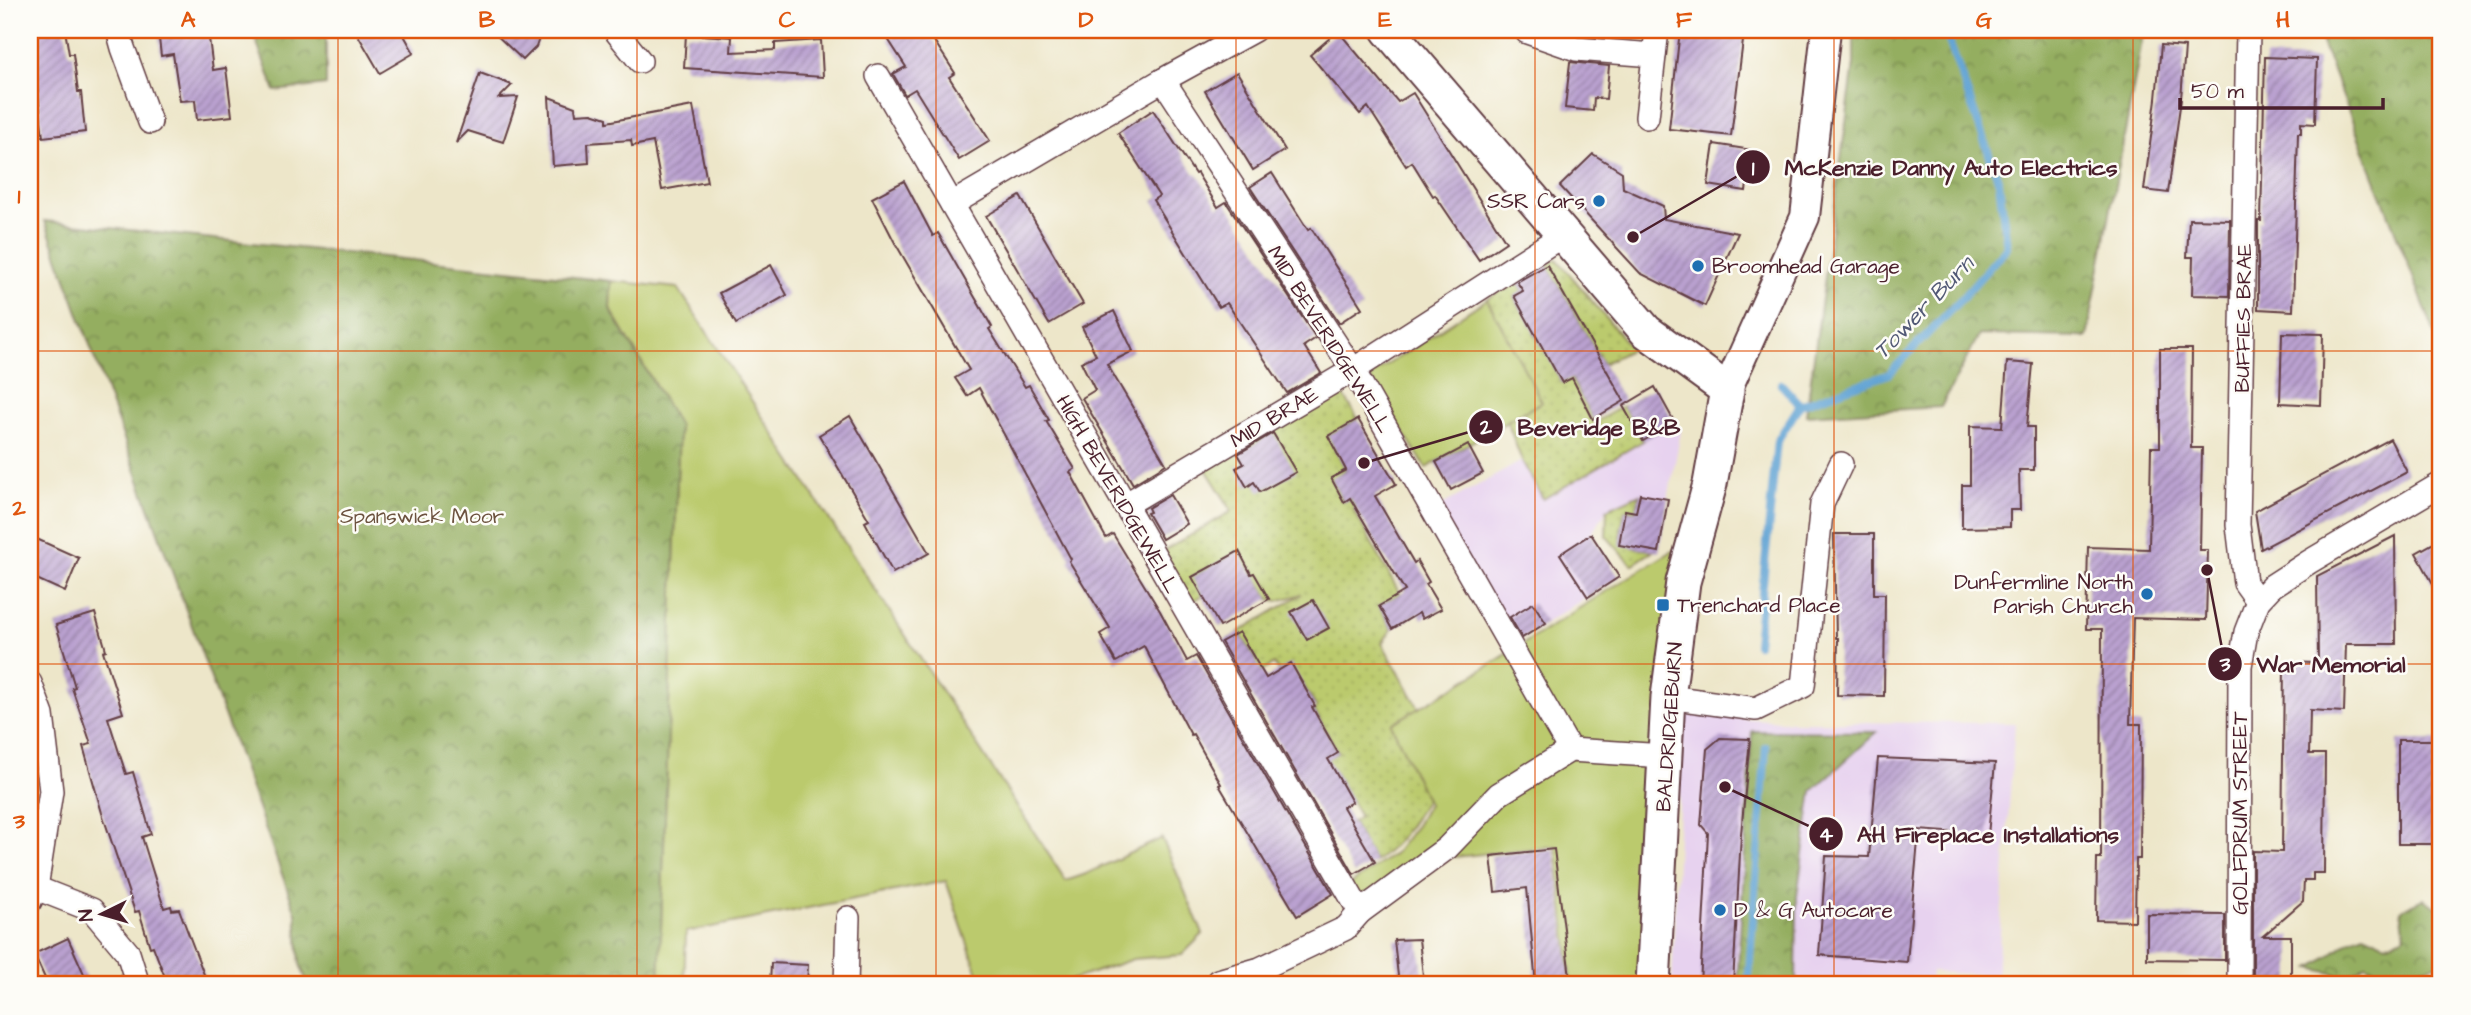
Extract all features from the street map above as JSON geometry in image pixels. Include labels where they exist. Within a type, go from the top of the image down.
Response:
[{"type":"main road","points":[[1388,30],[1646,331],[1727,390]]},
{"type":"main road","name":"BALDRIDGEBURN","points":[[1653,985],[1668,697],[1683,582],[1710,484],[1727,390]]},
{"type":"street","points":[[118,30],[122,48],[150,122]]},
{"type":"street","points":[[615,30],[640,61]]},
{"type":"street","points":[[952,204],[1163,80],[1254,30]]},
{"type":"street","points":[[1526,30],[1576,49],[1654,55]]},
{"type":"street","points":[[1647,117],[1657,30]]},
{"type":"street","points":[[1727,390],[1805,217],[1826,30]]},
{"type":"street","name":"BUFFIES BRAE","points":[[2248,30],[2238,525],[2245,583],[2259,601]]},
{"type":"street","name":"HIGH BEVERIDGEWELL","points":[[878,76],[1360,912]]},
{"type":"street","name":"MID BEVERIDGEWELL","points":[[1163,80],[1353,370],[1570,750]]},
{"type":"street","name":"MID BRAE","points":[[1125,505],[1353,370],[1563,234]]},
{"type":"street","points":[[1668,697],[1756,709],[1803,685],[1822,504],[1841,464]]},
{"type":"street","points":[[2259,601],[2272,586],[2309,562],[2441,484]]},
{"type":"street","name":"GOLFDRUM STREET","points":[[2239,985],[2240,666],[2246,632],[2259,601]]},
{"type":"street","points":[[30,683],[42,715],[51,791],[33,894],[92,910],[128,953],[138,985]]},
{"type":"street","points":[[1219,985],[1218,981],[1261,969],[1346,928],[1360,912],[1447,848],[1499,794],[1570,750],[1665,755]]},
{"type":"street","points":[[846,985],[848,918]]},
{"type":"shaded area","points":[[1675,423],[1681,431],[1668,499],[1640,494],[1607,509],[1591,534],[1619,577],[1510,645],[1433,510],[1522,461],[1543,499]]},
{"type":"shaded area","points":[[1683,714],[1795,722],[2015,723],[1997,975],[1931,972],[1929,985],[1672,985]]},
{"type":"green space","points":[[252,30],[326,30],[326,85],[275,91]]},
{"type":"green space","points":[[1854,30],[2144,30],[2087,337],[1979,335],[1941,407],[1806,415],[1854,64]]},
{"type":"green space","points":[[2317,30],[2441,30],[2441,349]]},
{"type":"green space","name":"Spanswick Moor","points":[[45,221],[611,281],[610,309],[679,426],[659,985],[308,985],[300,964],[296,913]]},
{"type":"green space","points":[[1557,259],[1632,349],[1603,364],[1547,265]]},
{"type":"green space","points":[[611,281],[678,288],[1066,881],[1162,838],[1203,934],[1182,955],[1133,959],[1057,985],[982,985],[946,881],[686,932],[684,985],[659,985],[679,426],[610,308]]},
{"type":"green space","points":[[1517,282],[1523,291],[1514,297],[1522,311],[1531,306],[1534,333],[1542,347],[1551,342],[1562,363],[1554,368],[1562,383],[1571,378],[1595,422],[1623,406],[1643,441],[1543,499],[1522,461],[1507,421],[1542,402],[1487,299]]},
{"type":"green space","points":[[1487,299],[1542,402],[1426,468],[1369,377]]},
{"type":"green space","points":[[1339,387],[1358,419],[1329,436],[1346,470],[1331,479],[1344,502],[1360,493],[1364,502],[1353,509],[1400,594],[1379,606],[1392,629],[1382,643],[1419,708],[1391,724],[1426,799],[1404,833],[1375,862],[1352,822],[1360,817],[1327,759],[1338,752],[1314,710],[1317,708],[1302,683],[1289,690],[1274,664],[1253,677],[1256,660],[1239,632],[1302,594],[1278,601],[1269,599],[1250,567],[1183,607],[1155,556],[1232,511],[1204,466]]},
{"type":"green space","points":[[1640,494],[1636,512],[1625,510],[1620,537],[1632,540],[1631,547],[1653,551],[1632,565],[1606,536],[1607,509]]},
{"type":"green space","points":[[1695,538],[1653,985],[1572,985],[1556,846],[1455,857],[1447,848],[1360,912],[1346,887],[1394,854],[1417,824],[1428,804],[1391,724]]},
{"type":"green space","points":[[1752,731],[1877,732],[1812,791],[1797,896],[1796,985],[1737,985]]},
{"type":"green space","points":[[2423,899],[2441,910],[2441,963],[2384,977],[2366,965],[2347,977],[2311,968],[2350,940],[2364,934],[2386,944],[2405,936],[2401,910]]},
{"type":"building","points":[[30,30],[65,30],[69,54],[73,54],[78,92],[81,92],[85,132],[43,137]]},
{"type":"building","points":[[158,30],[208,30],[213,70],[226,68],[232,116],[197,120],[195,100],[180,101],[173,54],[161,56]]},
{"type":"building","points":[[355,30],[401,30],[414,53],[380,73]]},
{"type":"building","points":[[491,30],[542,30],[536,47],[523,60]]},
{"type":"building","points":[[903,30],[927,30],[955,73],[949,77],[990,141],[959,160],[915,89],[905,95],[893,74],[906,67],[888,39]]},
{"type":"building","points":[[1574,30],[1613,30],[1612,38],[1579,35],[1573,33]]},
{"type":"building","points":[[1680,30],[1744,33],[1731,136],[1669,129]]},
{"type":"building","points":[[1338,31],[1398,102],[1413,93],[1506,242],[1479,260],[1412,162],[1406,166],[1368,107],[1360,114],[1310,55]]},
{"type":"building","points":[[686,34],[732,37],[731,52],[775,50],[775,43],[821,40],[823,77],[684,68]]},
{"type":"building","points":[[2161,45],[2185,47],[2168,193],[2144,190]]},
{"type":"building","points":[[2265,57],[2317,59],[2315,124],[2301,123],[2301,133],[2298,133],[2293,311],[2258,309],[2258,221],[2261,221]]},
{"type":"building","points":[[1570,62],[1609,66],[1606,99],[1594,98],[1593,111],[1565,108]]},
{"type":"building","points":[[1237,72],[1285,150],[1253,170],[1205,91]]},
{"type":"building","points":[[480,73],[512,85],[499,98],[518,97],[503,142],[468,131],[456,143]]},
{"type":"building","points":[[549,97],[575,107],[576,114],[592,113],[607,118],[607,122],[693,106],[707,182],[662,190],[653,142],[632,146],[631,140],[588,143],[589,163],[553,166]]},
{"type":"building","points":[[1153,110],[1218,207],[1226,202],[1316,338],[1304,346],[1321,373],[1287,393],[1227,303],[1219,307],[1153,200],[1159,196],[1118,133]]},
{"type":"building","points":[[1714,144],[1752,150],[1746,191],[1708,185]]},
{"type":"building","points":[[1593,154],[1622,172],[1623,188],[1663,206],[1664,219],[1738,233],[1705,306],[1640,273],[1560,186]]},
{"type":"building","points":[[1272,173],[1362,308],[1339,323],[1250,187]]},
{"type":"building","points":[[904,181],[933,236],[938,233],[992,327],[989,329],[1025,387],[1029,385],[1049,420],[1046,421],[1075,469],[1070,472],[1106,538],[1113,534],[1187,661],[1196,656],[1333,894],[1297,916],[1219,785],[1221,784],[1193,734],[1191,735],[1144,646],[1116,662],[1100,634],[1110,628],[1069,561],[1071,559],[979,388],[967,396],[955,378],[969,370],[872,198]]},
{"type":"building","points":[[1020,196],[1083,304],[1049,324],[986,216]]},
{"type":"building","points":[[2189,219],[2230,220],[2229,296],[2192,295],[2193,257],[2187,257]]},
{"type":"building","points":[[771,265],[787,295],[736,324],[719,293]]},
{"type":"building","points":[[1547,265],[1624,401],[1593,419],[1572,378],[1562,383],[1514,296],[1523,291],[1517,282]]},
{"type":"building","points":[[1114,311],[1133,351],[1107,364],[1166,464],[1133,484],[1082,398],[1095,390],[1081,362],[1096,355],[1082,327]]},
{"type":"building","points":[[2282,333],[2323,334],[2321,405],[2280,403]]},
{"type":"building","points":[[2160,349],[2192,349],[2191,448],[2202,448],[2200,550],[2208,550],[2206,620],[2133,618],[2130,724],[2141,724],[2140,859],[2136,859],[2135,921],[2096,920],[2097,858],[2101,858],[2102,629],[2086,629],[2088,547],[2149,549],[2151,447],[2160,447]]},
{"type":"building","points":[[2007,362],[2033,364],[2027,427],[2034,427],[2034,470],[2019,470],[2020,510],[2010,510],[2010,527],[1962,528],[1962,485],[1970,485],[1970,426],[2002,427]]},
{"type":"building","points":[[1655,387],[1675,423],[1643,441],[1623,406]]},
{"type":"building","points":[[850,416],[929,553],[893,573],[865,522],[869,520],[819,435]]},
{"type":"building","points":[[1358,419],[1396,484],[1375,496],[1414,563],[1417,561],[1429,582],[1426,584],[1441,609],[1422,619],[1419,613],[1392,629],[1379,606],[1405,591],[1350,498],[1344,502],[1331,478],[1346,470],[1328,436]]},
{"type":"building","points":[[1273,433],[1296,472],[1260,492],[1254,482],[1247,487],[1236,468],[1244,464],[1238,454]]},
{"type":"building","points":[[2390,439],[2407,472],[2261,549],[2255,511]]},
{"type":"building","points":[[1468,445],[1483,473],[1451,490],[1436,462]]},
{"type":"building","points":[[1640,494],[1668,499],[1659,552],[1619,545],[1625,510],[1636,512]]},
{"type":"building","points":[[1170,495],[1187,524],[1162,539],[1147,513],[1150,512],[1148,508]]},
{"type":"building","points":[[1591,534],[1619,577],[1588,597],[1560,554]]},
{"type":"building","points":[[1834,534],[1874,534],[1874,594],[1885,594],[1884,696],[1837,695]]},
{"type":"building","points":[[30,536],[79,558],[65,592],[30,576]]},
{"type":"building","points":[[2395,536],[2396,644],[2346,644],[2344,712],[2310,710],[2309,754],[2325,754],[2324,873],[2313,873],[2313,880],[2304,880],[2303,901],[2263,936],[2291,936],[2291,985],[2253,985],[2253,851],[2282,852],[2284,662],[2318,663],[2317,576]]},
{"type":"building","points":[[2441,539],[2441,598],[2416,553]]},
{"type":"building","points":[[1239,551],[1269,599],[1220,627],[1192,577]]},
{"type":"building","points":[[1313,600],[1329,628],[1307,640],[1291,612]]},
{"type":"building","points":[[1533,603],[1546,623],[1522,638],[1510,617]]},
{"type":"building","points":[[95,613],[106,650],[103,651],[123,713],[108,718],[126,774],[133,772],[151,834],[142,837],[164,908],[171,906],[172,910],[179,909],[208,985],[168,985],[153,946],[150,947],[139,911],[135,912],[102,813],[83,746],[91,744],[72,688],[75,687],[56,625]]},
{"type":"building","points":[[1239,632],[1266,678],[1291,663],[1338,753],[1328,759],[1352,802],[1343,807],[1375,862],[1354,874],[1221,642]]},
{"type":"building","points":[[1720,738],[1750,739],[1741,834],[1733,985],[1700,985],[1708,833],[1701,825],[1707,749]]},
{"type":"building","points":[[2398,740],[2441,740],[2440,844],[2398,844]]},
{"type":"building","points":[[1878,758],[1995,763],[1988,835],[1919,830],[1907,962],[1819,955],[1826,856],[1869,857]]},
{"type":"building","points":[[1554,849],[1571,985],[1536,985],[1527,888],[1495,892],[1491,856]]},
{"type":"building","points":[[2147,914],[2225,915],[2225,960],[2147,959]]},
{"type":"building","points":[[68,938],[89,985],[48,985],[34,954]]},
{"type":"building","points":[[1419,939],[1424,985],[1399,985],[1394,940]]},
{"type":"building","points":[[771,963],[808,965],[807,985],[770,985]]},
{"type":"waterway","name":"Tower Burn","points":[[1757,644],[1777,441],[1800,405],[1889,374],[2007,247],[1999,182],[1945,30]]},
{"type":"waterway","points":[[1781,384],[1800,405]]},
{"type":"waterway","name":"Tower Burn","points":[[1748,985],[1766,747]]},
{"type":"place","name":"SSR Cars","points":[[1599,201]]},
{"type":"place","name":"McKenzie Danny Auto Electrics","points":[[1633,237]]},
{"type":"place","name":"Broomhead Garage","points":[[1698,266]]},
{"type":"place","name":"Beveridge B&B","points":[[1364,463]]},
{"type":"place","name":"War Memorial","points":[[2207,570]]},
{"type":"place","name":"Dunfermline North Parish Church","points":[[2147,594]]},
{"type":"place","name":"Trenchard Place","points":[[1663,605]]},
{"type":"place","name":"AH Fireplace Installations","points":[[1725,787]]},
{"type":"place","name":"D & G Autocare","points":[[1720,910]]}]
